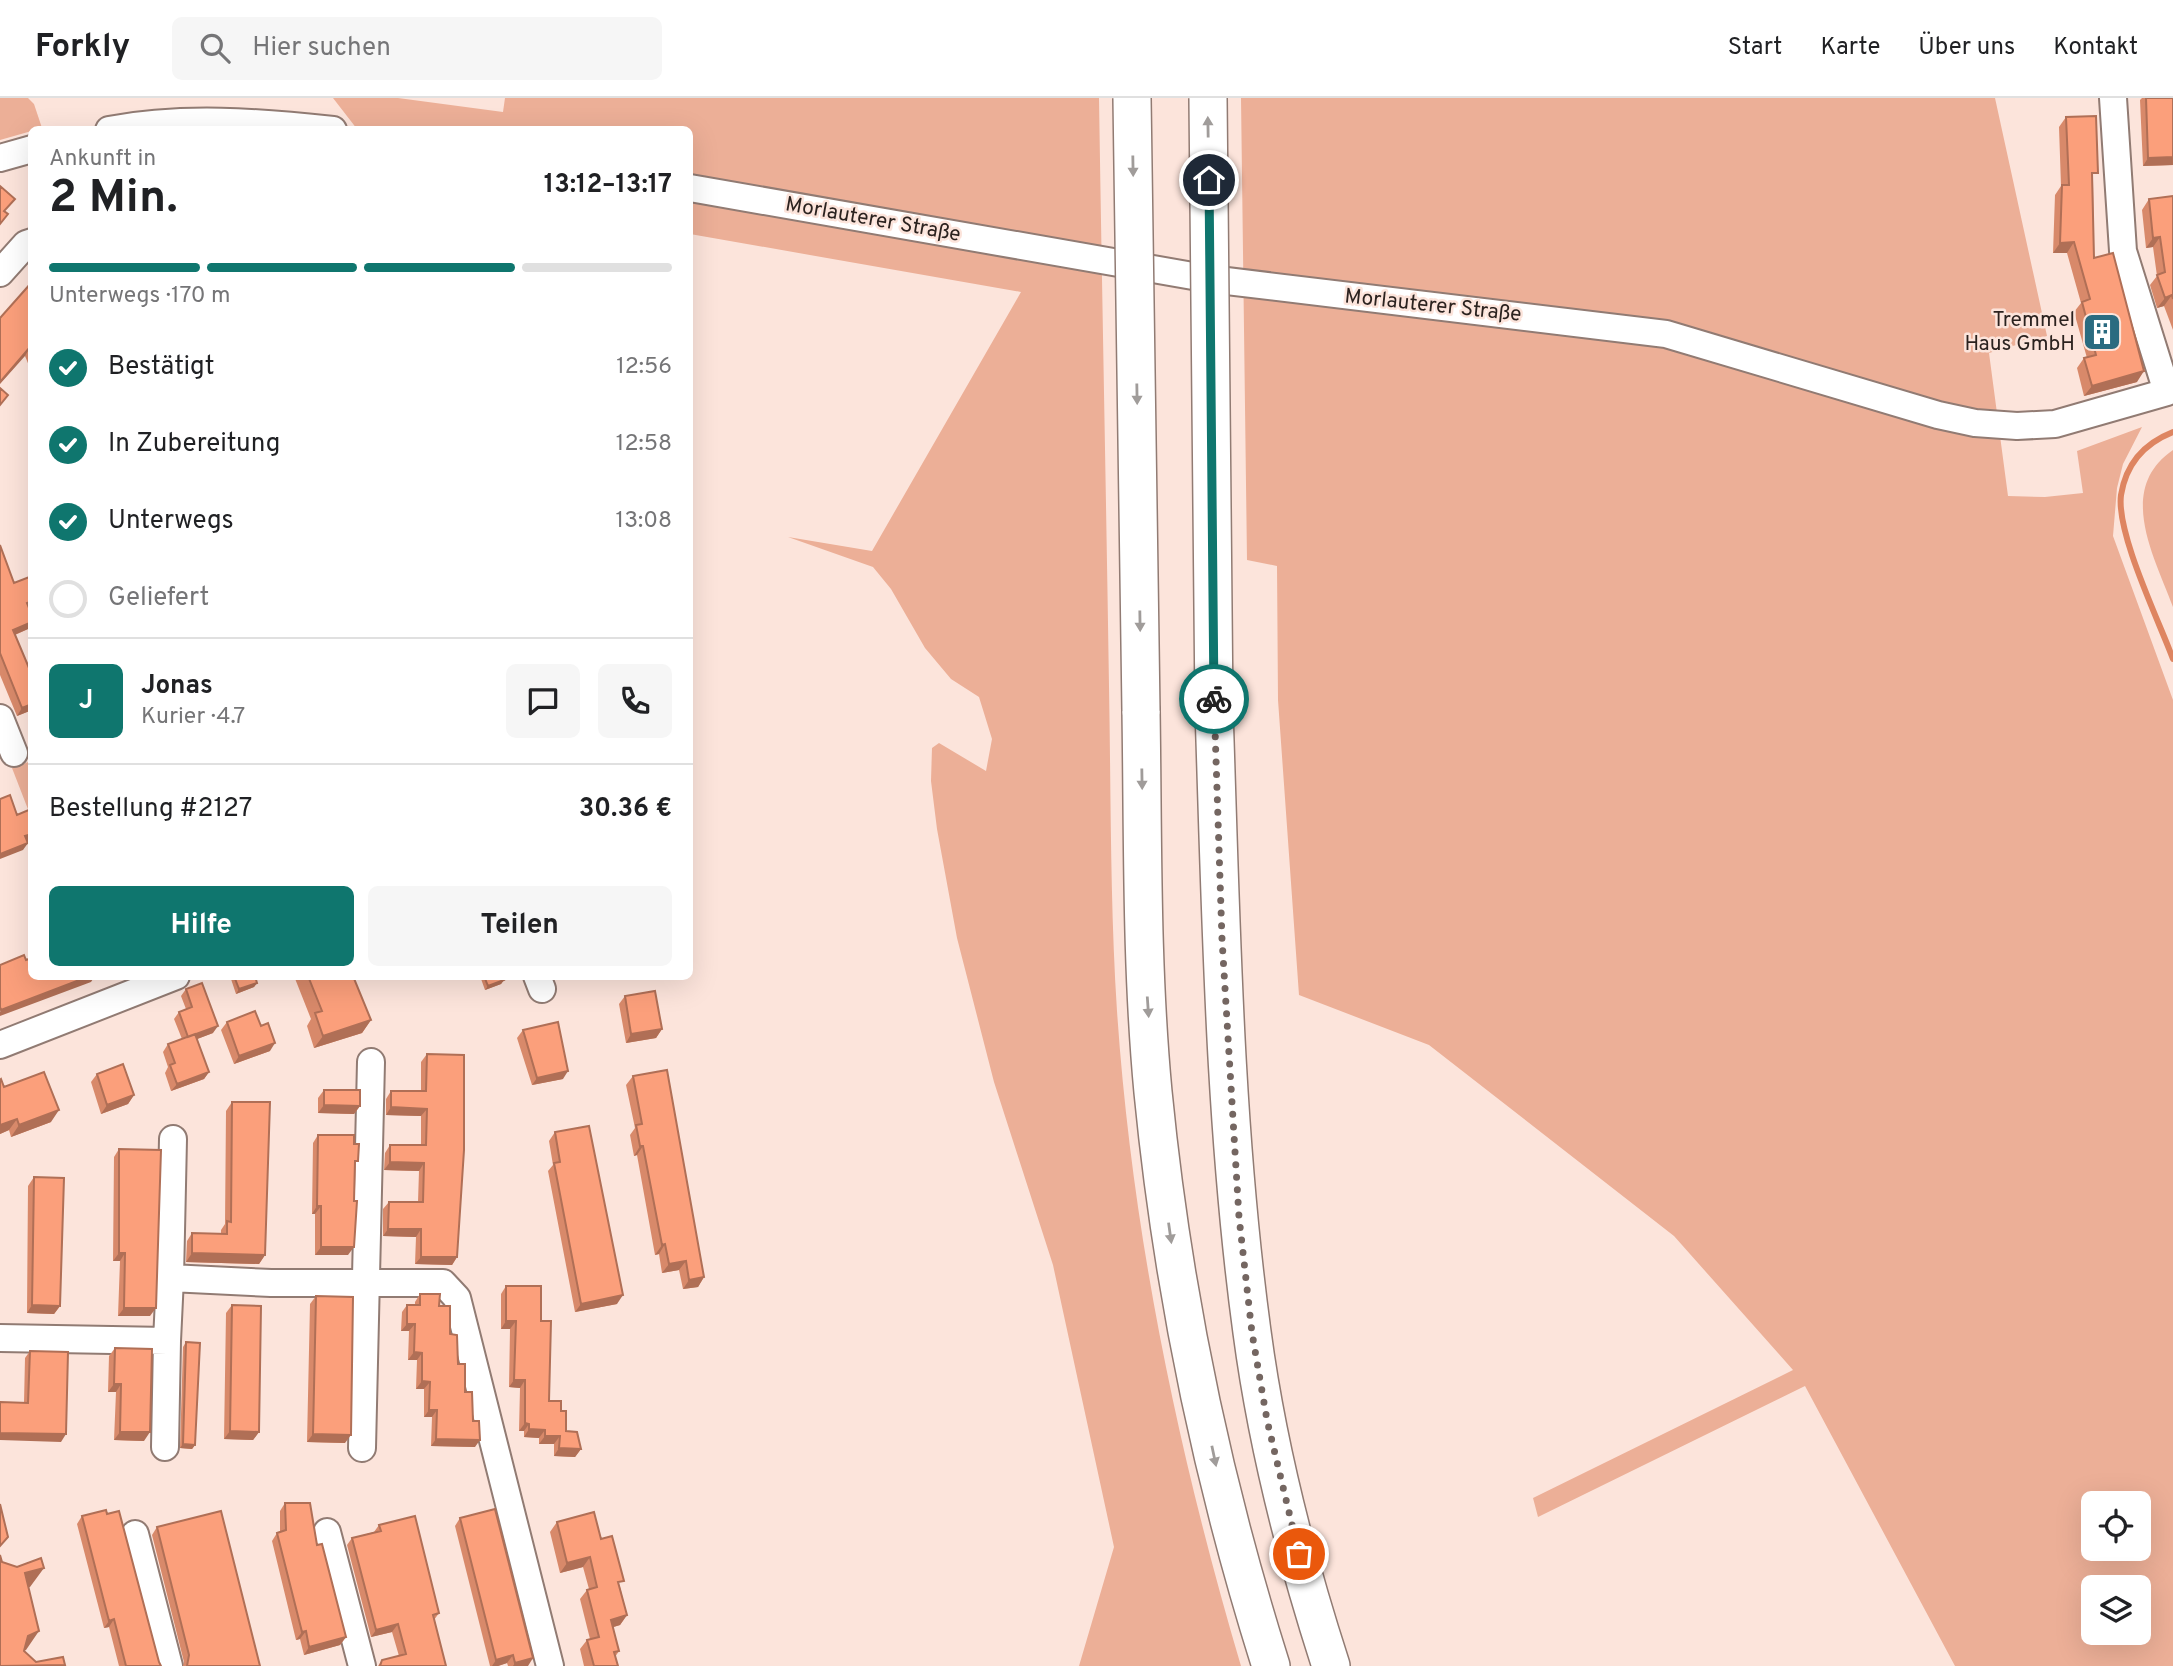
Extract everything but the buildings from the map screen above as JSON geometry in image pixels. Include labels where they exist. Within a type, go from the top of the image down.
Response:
[{"type":"highway","points":[[1132,98],[1144,949],[1153,1088],[1167,1210],[1186,1324],[1221,1485],[1271,1666]]},
{"type":"highway","points":[[1208,98],[1214,709],[1229,1083],[1252,1333],[1287,1509],[1331,1666]]},
{"type":"street","name":"Morlauterer Straße","points":[[693,189],[1210,279],[1666,334],[1925,411],[1975,423],[2017,426],[2055,424],[2167,392],[2123,251],[2113,98]]},
{"type":"street","points":[[135,126],[167,121],[277,126]]},
{"type":"street","points":[[0,158],[28,150]]},
{"type":"street","points":[[0,273],[28,244]]},
{"type":"street","points":[[0,718],[15,752]]},
{"type":"street","points":[[0,1045],[166,980]]},
{"type":"street","points":[[362,1448],[371,1062]]},
{"type":"street","points":[[165,1447],[173,1139]]},
{"type":"street","points":[[170,1278],[271,1283],[443,1283],[457,1298],[550,1666]]},
{"type":"street","points":[[0,1338],[167,1340]]},
{"type":"street","points":[[327,1532],[362,1666]]},
{"type":"street","points":[[135,1534],[169,1666]]},
{"type":"shaded area","points":[[0,98],[28,98],[34,104],[41,126],[28,126],[28,132],[0,140]]},
{"type":"shaded area","points":[[333,98],[398,98],[503,112],[505,98],[1099,98],[1112,889],[1117,1011],[1124,1094],[1146,1260],[1161,1342],[1197,1505],[1241,1666],[1079,1666],[1114,1547],[1053,1265],[994,1082],[957,938],[931,781],[932,748],[939,743],[986,771],[992,739],[979,697],[951,679],[925,648],[891,589],[873,567],[788,537],[872,551],[1021,292],[693,235],[693,126],[355,126]]},
{"type":"shaded area","points":[[1241,98],[1995,98],[2047,336],[1989,353],[2008,496],[2045,497],[2083,493],[2077,451],[2142,427],[2123,464],[2117,488],[2113,536],[2173,700],[2173,1666],[1955,1666],[1805,1386],[1538,1517],[1533,1498],[1793,1370],[1674,1236],[1429,1045],[1299,995],[1278,700],[1277,566],[1247,560]]},
{"type":"shaded area","points":[[2173,450],[2173,607],[2150,545],[2144,524],[2143,503],[2146,484],[2156,466]]},
{"type":"shaded area","points":[[28,762],[28,809],[12,768]]},
{"type":"waterway","points":[[2173,432],[2154,442],[2138,456],[2127,474],[2121,495],[2121,511],[2132,554],[2173,659]]},
{"type":"way so far","points":[[1214,699],[1222,939],[1239,1217],[1252,1333],[1267,1420],[1299,1554]]},
{"type":"place","name":"Tremmel Haus GmbH","points":[[2102,332]]},
{"type":"route","points":[[1209,180],[1214,699]]}]
